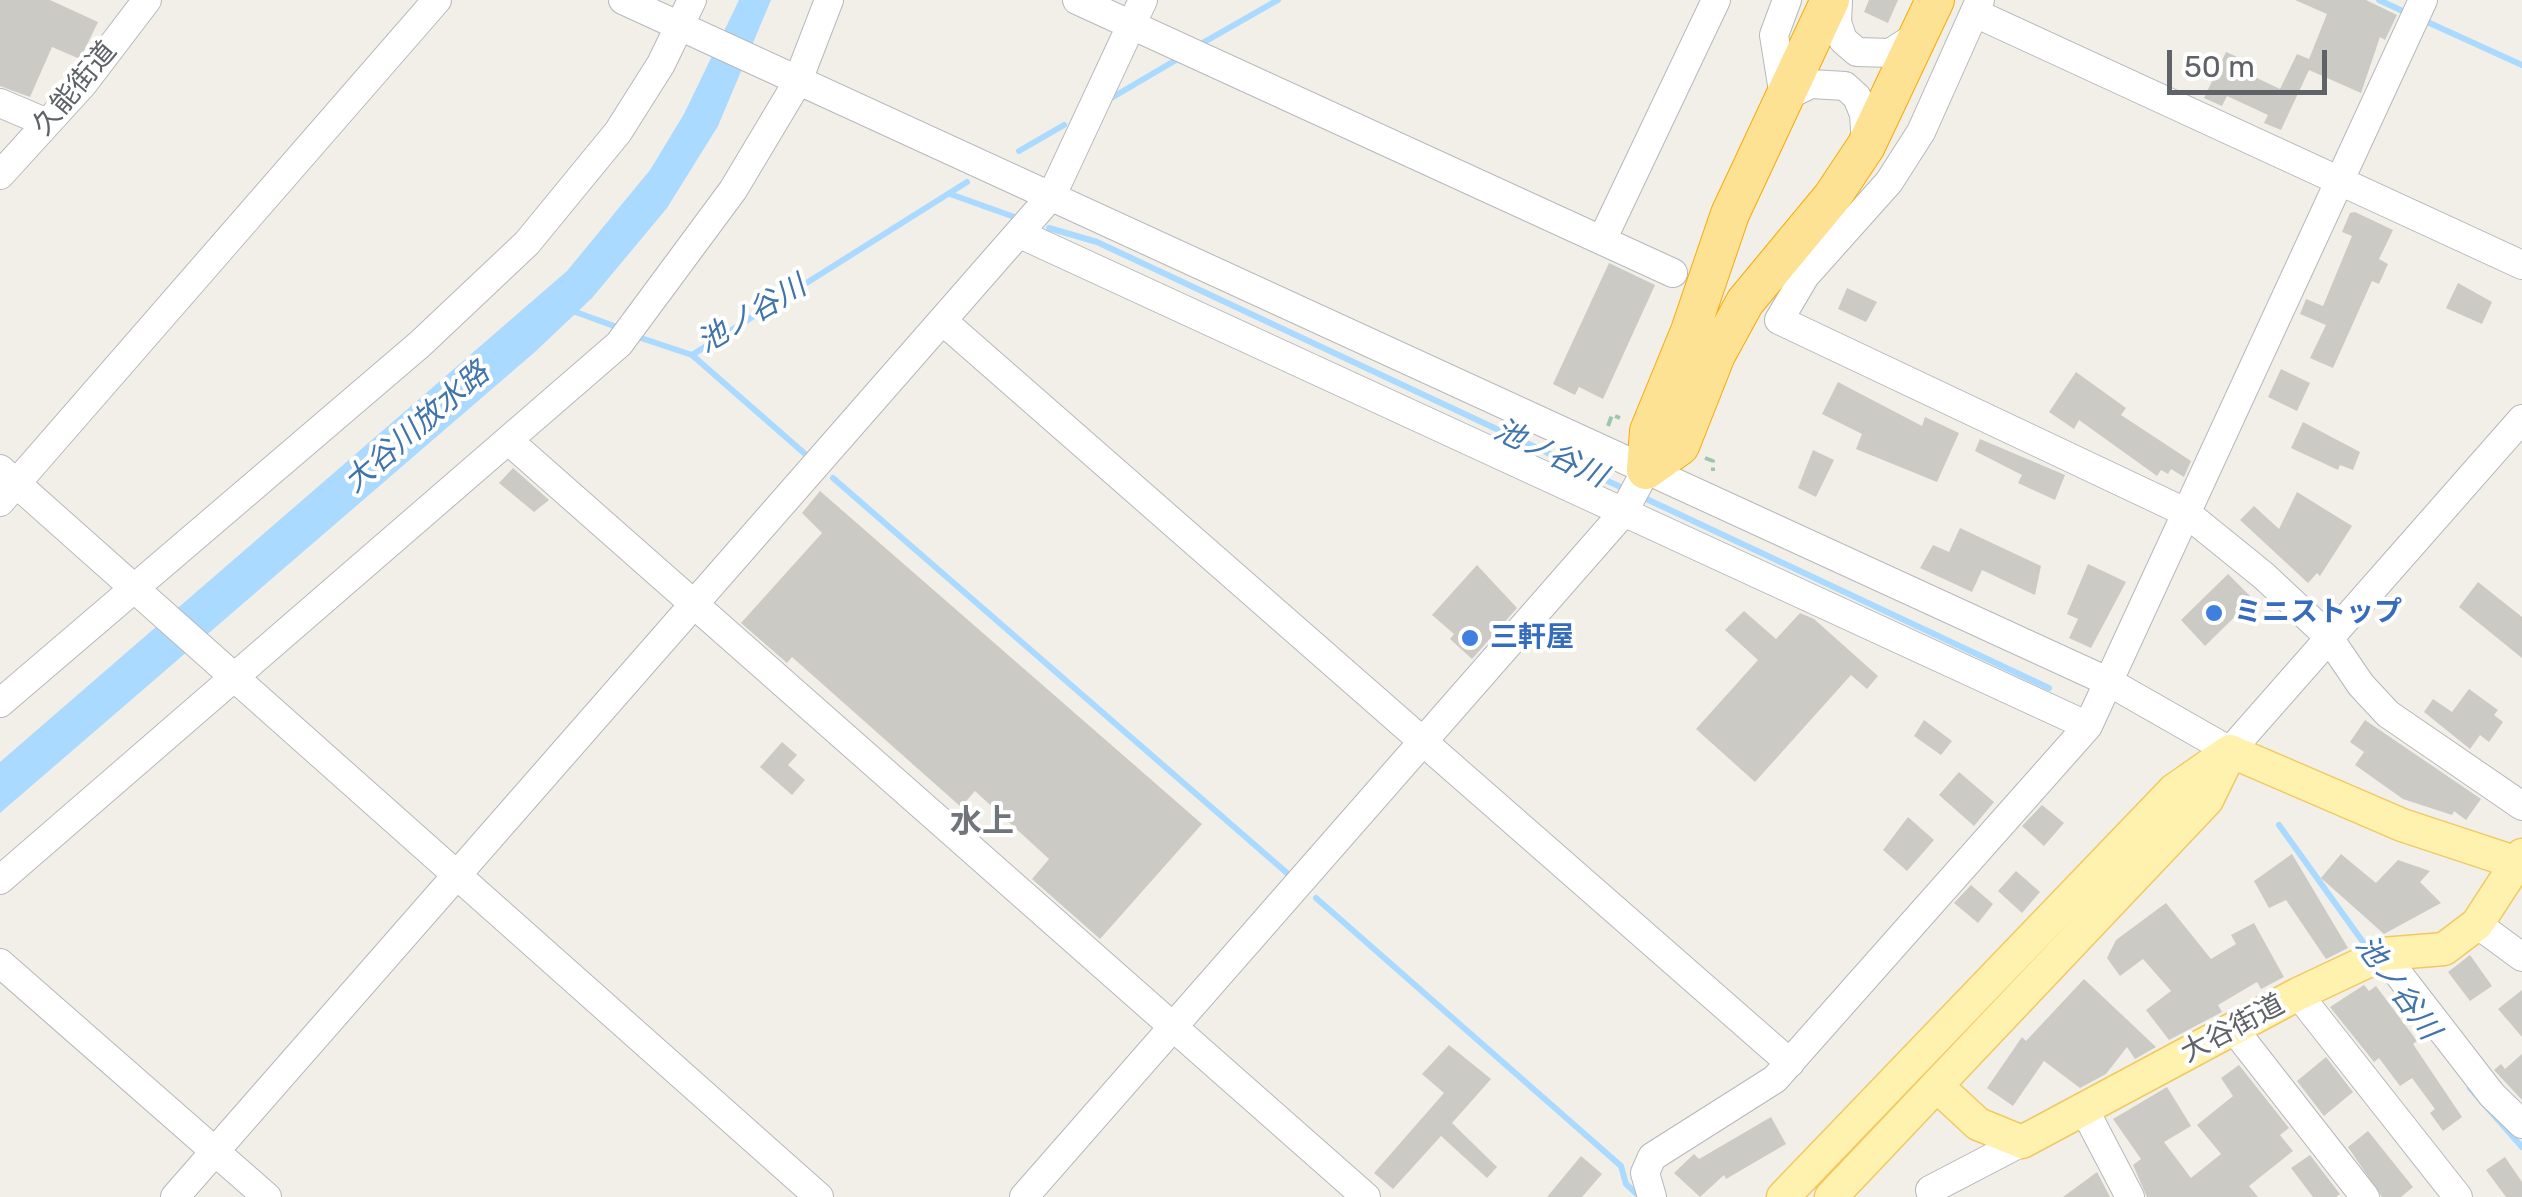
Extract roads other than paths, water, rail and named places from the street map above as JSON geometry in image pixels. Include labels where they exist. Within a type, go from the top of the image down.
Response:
[{"type":"highway","points":[[1635,492],[1649,431],[1690,331],[1730,214],[1830,0]]},
{"type":"highway","points":[[1635,492],[1680,446],[1716,356],[1745,302],[1832,197],[1866,146],[1929,16]]},
{"type":"main road","name":"大谷街道","points":[[2022,1142],[2298,994],[2375,958],[2444,949],[2477,924],[2520,861],[2402,825],[2230,750]]},
{"type":"main road","points":[[1831,1197],[2207,800],[2230,750]]},
{"type":"main road","points":[[1783,1197],[2174,790],[2230,750]]},
{"type":"main road","points":[[1936,1086],[1978,1124],[2022,1142]]},
{"type":"street","points":[[437,0],[5,484],[237,679],[820,1197]]},
{"type":"street","points":[[622,0],[687,18],[797,83],[1052,196],[2088,726]]},
{"type":"street","points":[[0,880],[620,344],[733,190],[797,83],[829,0]]},
{"type":"street","points":[[1077,0],[1138,13],[1673,273]]},
{"type":"street","points":[[1602,240],[1716,0]]},
{"type":"street","points":[[1787,0],[1774,35],[1784,98],[1811,84],[1844,86],[1864,114],[1866,146]]},
{"type":"street","points":[[1838,0],[1836,22],[1844,40],[1857,52],[1890,53],[1929,16]]},
{"type":"street","name":"久能街道","points":[[0,175],[47,123],[139,2]]},
{"type":"street","points":[[1652,1197],[1644,1173],[1652,1157],[1775,1079],[2088,726],[2418,2]]},
{"type":"street","points":[[2522,265],[2339,182],[1977,7],[1911,148],[1890,182],[1805,276],[1779,320],[2185,512],[2328,635],[2361,686],[2388,714],[2522,806]]},
{"type":"street","points":[[174,1197],[1052,196],[1138,13]]},
{"type":"street","points":[[0,703],[420,344],[526,243],[618,132],[687,18]]},
{"type":"street","points":[[0,103],[47,123]]},
{"type":"street","points":[[1020,234],[1635,492],[2109,682],[2230,750],[2522,420]]},
{"type":"street","points":[[944,322],[1790,1063]]},
{"type":"street","points":[[509,441],[1366,1197]]},
{"type":"street","points":[[1024,1197],[1424,742],[1635,492]]},
{"type":"street","points":[[2477,924],[2522,957]]},
{"type":"street","points":[[2375,958],[2492,1095],[2522,1124]]},
{"type":"street","points":[[0,963],[267,1197]]},
{"type":"street","points":[[2298,994],[2458,1197]]},
{"type":"street","points":[[2233,1028],[2365,1197]]},
{"type":"street","points":[[2084,1109],[2130,1197]]},
{"type":"street","points":[[1926,1195],[2022,1142]]},
{"type":"water","name":"大谷川放水路","points":[[739,0],[771,0],[718,126],[667,208],[592,298],[536,351],[0,813],[0,762],[567,271],[650,170],[684,114]]},
{"type":"waterway","points":[[1199,45],[1278,0]]},
{"type":"waterway","points":[[2379,0],[2407,13]]},
{"type":"waterway","points":[[2423,20],[2522,65]]},
{"type":"waterway","points":[[1113,97],[1176,60]]},
{"type":"waterway","points":[[1019,151],[1064,125]]},
{"type":"waterway","name":"池ノ谷川","points":[[692,355],[967,182]]},
{"type":"waterway","name":"池ノ谷川","points":[[950,194],[1023,220]]},
{"type":"waterway","name":"池ノ谷川","points":[[1049,228],[1097,242],[1627,490]]},
{"type":"waterway","name":"池ノ谷川","points":[[573,311],[614,326]]},
{"type":"waterway","points":[[635,336],[692,355],[804,453]]},
{"type":"waterway","points":[[833,478],[1287,873]]},
{"type":"waterway","name":"池ノ谷川","points":[[1638,495],[2049,688]]},
{"type":"waterway","name":"池ノ谷川","points":[[2279,825],[2368,949]]},
{"type":"waterway","points":[[1316,898],[1621,1166],[1626,1184],[1640,1197]]},
{"type":"waterway","name":"池ノ谷川","points":[[2470,1088],[2522,1147]]},
{"type":"place","name":"ミニストップ","points":[[2214,613]]},
{"type":"place","name":"三軒屋","points":[[1470,638]]},
{"type":"district","name":"水上","points":[[982,823]]}]
